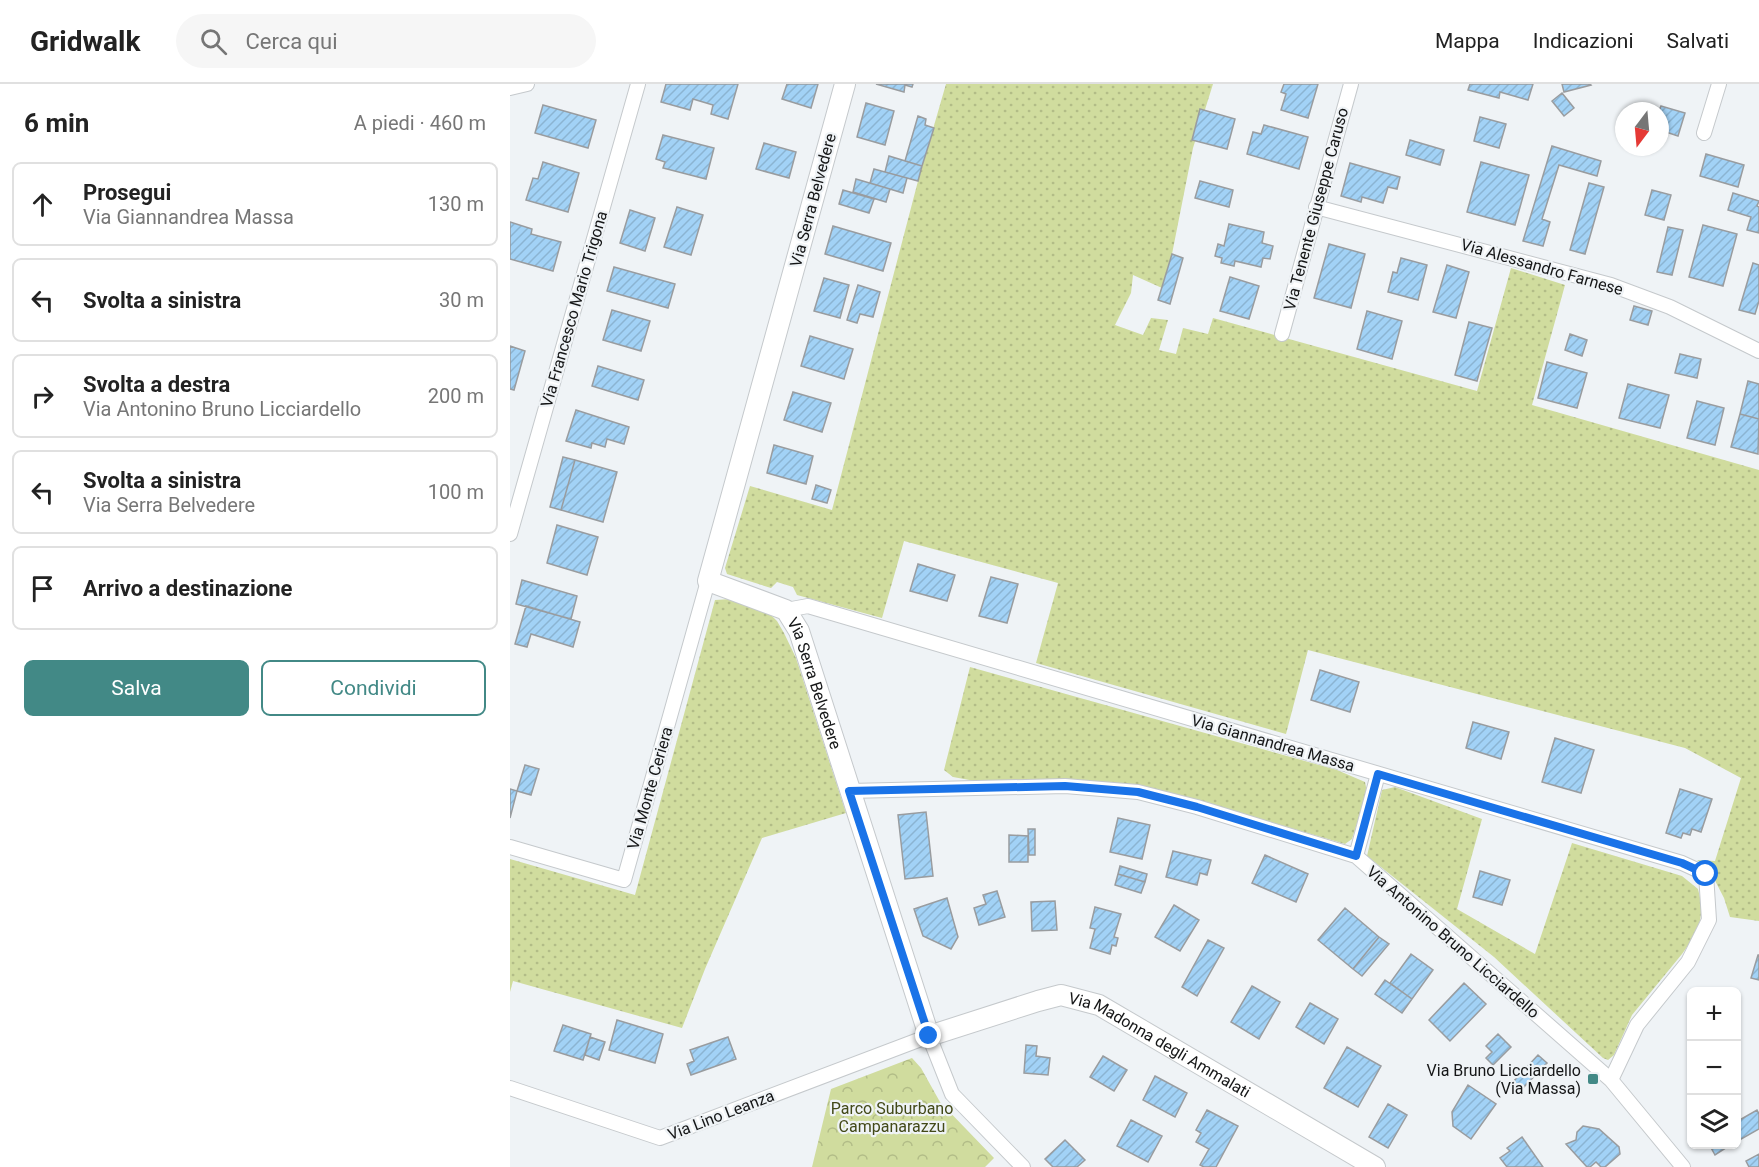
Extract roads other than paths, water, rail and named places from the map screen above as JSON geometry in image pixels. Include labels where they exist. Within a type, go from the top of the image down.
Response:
[{"type":"street","points":[[510,88],[527,84]]},
{"type":"street","name":"Via Francesco Mario Trigona","points":[[510,534],[638,84]]},
{"type":"street","name":"Via Serra Belvedere","points":[[845,84],[708,581],[786,610],[799,632],[929,1036],[952,1094],[1023,1167]]},
{"type":"street","name":"Via Tenente Giuseppe Caruso","points":[[1282,334],[1351,84]]},
{"type":"street","points":[[1704,133],[1719,84]]},
{"type":"street","name":"Via Alessandro Farnese","points":[[1316,207],[1611,285],[1670,307],[1759,351]]},
{"type":"street","name":"Via Monte Ceriera","points":[[510,848],[624,880],[708,581]]},
{"type":"street","name":"Via Giannandrea Massa","points":[[786,610],[808,606],[1682,863],[1706,874],[1709,920],[1688,962],[1637,1025],[1611,1080]]},
{"type":"street","points":[[1356,856],[1378,774]]},
{"type":"street","name":"Via Antonino Bruno Licciardello","points":[[849,791],[1065,786],[1138,792],[1197,807],[1356,856],[1611,1080],[1683,1167]]},
{"type":"street","name":"Via Madonna degli Ammalati","points":[[929,1036],[1061,995],[1100,1005],[1375,1167]]},
{"type":"street","name":"Via Lino Leanza","points":[[510,1088],[660,1138],[929,1036]]},
{"type":"place","name":"Via Bruno Licciardello (Via Massa)","points":[[1593,1079]]},
{"type":"park label","name":"Parco Suburbano Campanarazzu","points":[[892,1117]]}]
